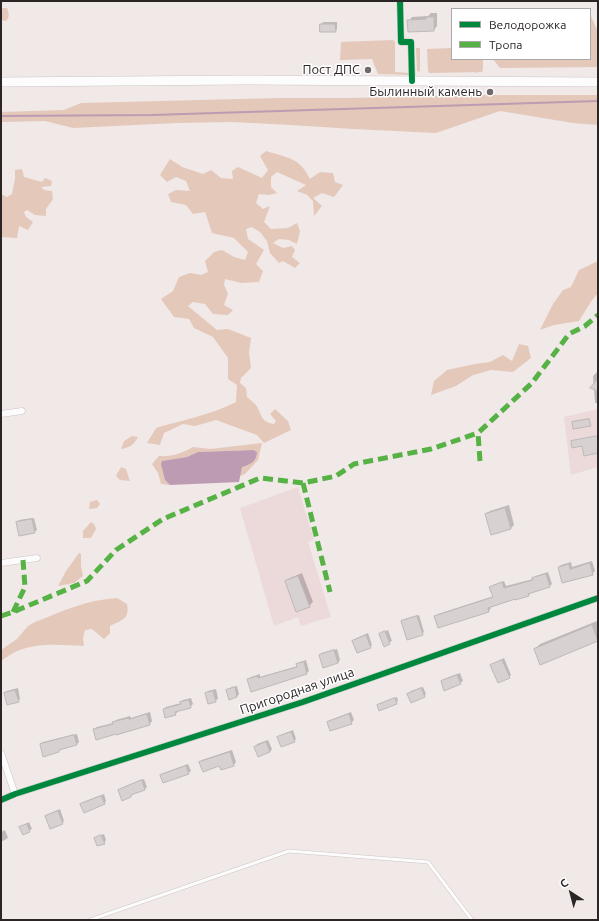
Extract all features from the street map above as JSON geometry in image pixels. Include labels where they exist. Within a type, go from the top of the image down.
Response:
[{"type":"main road","points":[[1,82],[598,82]]},
{"type":"street","points":[[400,1],[401,42],[411,42],[412,81]]},
{"type":"street","points":[[1,414],[22,411]]},
{"type":"street","points":[[1,563],[36,558]]},
{"type":"street","name":"Пригородная улица","points":[[1,800],[15,794],[303,702],[598,598]]},
{"type":"street","points":[[1,753],[15,794]]},
{"type":"lane","points":[[90,920],[289,851],[428,862],[472,920]]},
{"type":"shaded area","points":[[1,8],[7,8],[9,15],[6,21],[1,20]]},
{"type":"shaded area","points":[[591,16],[598,32],[598,67],[500,68],[494,60],[591,60]]},
{"type":"shaded area","points":[[393,40],[395,42],[395,72],[409,73],[409,75],[378,74],[372,59],[340,60],[341,42]]},
{"type":"shaded area","points":[[416,48],[420,48],[419,72],[417,70]]},
{"type":"shaded area","points":[[451,48],[451,60],[483,60],[483,70],[482,72],[429,73],[427,49]]},
{"type":"shaded area","points":[[479,95],[598,95],[598,125],[573,123],[500,111],[436,133],[232,122],[73,128],[45,121],[1,122],[1,112],[64,110],[81,103]]},
{"type":"shaded area","points":[[266,151],[287,157],[297,162],[302,166],[310,179],[320,172],[333,173],[335,182],[343,185],[334,197],[322,193],[313,198],[322,206],[314,216],[313,201],[307,195],[297,191],[306,185],[277,172],[271,177],[271,187],[277,193],[269,195],[259,194],[256,203],[263,209],[270,206],[264,222],[271,229],[288,228],[297,223],[300,231],[297,244],[289,240],[279,239],[273,243],[283,248],[292,246],[295,250],[292,257],[300,263],[295,268],[283,261],[279,263],[270,253],[267,241],[260,232],[252,227],[246,229],[248,239],[264,250],[256,264],[263,271],[259,282],[241,283],[225,279],[224,285],[228,294],[224,305],[233,310],[228,315],[213,314],[205,304],[193,302],[188,306],[217,330],[228,329],[251,338],[249,353],[251,368],[241,378],[240,383],[246,388],[247,397],[255,404],[263,419],[274,424],[276,421],[270,414],[275,409],[288,421],[291,430],[264,443],[257,435],[216,420],[195,426],[183,424],[164,433],[160,445],[147,443],[156,428],[207,414],[236,402],[237,385],[228,379],[228,358],[213,337],[194,328],[189,319],[174,317],[161,299],[173,291],[179,277],[190,273],[201,275],[208,272],[205,261],[214,252],[222,250],[234,257],[245,260],[248,252],[234,238],[212,233],[205,212],[193,214],[186,205],[171,202],[168,194],[176,190],[190,191],[186,181],[176,177],[167,182],[160,175],[170,159],[182,167],[203,174],[211,170],[221,178],[233,179],[232,171],[238,167],[262,178],[268,170],[260,156]]},
{"type":"shaded area","points":[[22,169],[24,177],[42,182],[45,178],[52,181],[51,186],[41,187],[44,190],[52,191],[53,199],[46,209],[46,216],[35,215],[27,210],[24,212],[26,217],[33,222],[28,230],[19,226],[17,238],[1,237],[1,194],[7,197],[12,194],[15,170]]},
{"type":"shaded area","points":[[598,261],[598,293],[579,321],[554,325],[540,330],[553,304],[563,290],[571,287],[579,270]]},
{"type":"shaded area","points":[[519,344],[528,346],[531,358],[513,372],[491,370],[473,375],[456,386],[431,395],[434,381],[447,370],[490,362],[503,355],[512,361]]},
{"type":"shaded area","points":[[598,409],[598,467],[571,475],[564,417]]},
{"type":"shaded area","points":[[132,436],[138,437],[135,442],[131,446],[121,449],[124,441]]},
{"type":"shaded area","points":[[262,443],[258,460],[245,474],[240,476],[242,467],[253,450],[198,452],[187,457],[163,461],[165,480],[170,485],[161,484],[158,473],[152,464],[159,456],[177,454],[193,447],[210,449]]},
{"type":"shaded area","points":[[253,450],[257,452],[256,458],[250,464],[242,467],[239,482],[170,485],[165,480],[161,464],[162,461],[187,457],[198,452]]},
{"type":"shaded area","points":[[121,467],[126,469],[130,481],[120,480],[116,476]]},
{"type":"shaded area","points":[[298,487],[314,540],[308,542],[331,617],[301,626],[298,617],[274,626],[240,508]]},
{"type":"shaded area","points":[[97,500],[100,504],[97,508],[89,509],[90,502]]},
{"type":"shaded area","points":[[91,522],[94,524],[96,529],[91,538],[83,538],[83,531]]},
{"type":"shaded area","points":[[79,553],[81,554],[83,576],[74,583],[58,586],[66,571]]},
{"type":"shaded area","points":[[117,598],[127,604],[127,613],[124,618],[110,626],[110,633],[104,639],[92,629],[85,630],[83,638],[84,646],[40,645],[15,652],[1,661],[1,650],[17,639],[28,626],[35,622],[65,610],[95,601]]},
{"type":"building","points":[[426,17],[434,17],[434,31],[408,32],[407,20],[426,19]]},
{"type":"building","points":[[320,24],[335,24],[336,32],[320,32]]},
{"type":"building","points":[[598,379],[598,391],[590,388]]},
{"type":"building","points":[[589,419],[591,426],[573,429],[572,422]]},
{"type":"building","points":[[598,436],[598,453],[584,456],[582,446],[572,448],[571,441]]},
{"type":"building","points":[[505,508],[511,529],[491,535],[485,514]]},
{"type":"building","points":[[32,519],[35,533],[19,536],[16,522]]},
{"type":"building","points":[[590,563],[593,575],[562,583],[558,567],[569,564],[570,569]]},
{"type":"building","points":[[546,574],[550,587],[528,594],[529,596],[488,608],[489,612],[438,628],[434,616],[493,597],[489,587],[502,582],[504,588],[533,580],[532,578]]},
{"type":"building","points":[[298,576],[310,607],[296,612],[285,581]]},
{"type":"building","points":[[417,616],[423,635],[407,640],[401,621]]},
{"type":"building","points":[[592,625],[598,641],[540,665],[534,649]]},
{"type":"building","points":[[385,631],[390,644],[384,647],[379,634]]},
{"type":"building","points":[[366,635],[371,648],[357,653],[352,641]]},
{"type":"building","points":[[334,650],[338,663],[323,668],[319,655]]},
{"type":"building","points":[[502,660],[510,678],[498,683],[490,665]]},
{"type":"building","points":[[304,662],[307,674],[251,692],[247,679],[257,676],[258,678],[297,667],[296,664]]},
{"type":"building","points":[[457,675],[461,684],[444,691],[441,681]]},
{"type":"building","points":[[235,687],[237,697],[229,700],[226,690]]},
{"type":"building","points":[[421,688],[425,697],[411,703],[407,694]]},
{"type":"building","points":[[15,690],[19,702],[7,705],[4,693]]},
{"type":"building","points":[[213,691],[216,702],[208,704],[205,693]]},
{"type":"building","points":[[395,698],[397,704],[379,711],[377,705]]},
{"type":"building","points":[[189,700],[191,708],[175,712],[176,715],[165,718],[163,709]]},
{"type":"building","points":[[147,714],[150,725],[96,740],[93,729],[113,724],[112,722]]},
{"type":"building","points":[[349,714],[352,724],[330,731],[327,722]]},
{"type":"building","points":[[291,732],[295,742],[281,747],[277,737]]},
{"type":"building","points":[[74,735],[77,745],[59,750],[59,752],[43,757],[40,744]]},
{"type":"building","points":[[266,742],[270,752],[258,757],[254,747]]},
{"type":"building","points":[[230,752],[234,766],[221,770],[219,766],[203,772],[199,762]]},
{"type":"building","points":[[186,766],[189,774],[163,783],[160,775]]},
{"type":"building","points":[[142,780],[145,790],[131,795],[131,797],[122,801],[118,790]]},
{"type":"building","points":[[101,796],[105,804],[84,813],[80,804]]},
{"type":"building","points":[[58,811],[63,824],[50,829],[45,816]]},
{"type":"building","points":[[27,824],[30,832],[23,835],[19,827]]},
{"type":"building","points":[[101,835],[105,844],[97,846],[94,838]]},
{"type":"waterway","points":[[1,116],[152,115],[598,101]]},
{"type":"marked path","points":[[480,461],[478,433],[532,383],[569,334],[585,326],[598,315]]},
{"type":"marked path","points":[[1,616],[87,581],[116,550],[163,519],[260,478],[303,483],[336,476],[354,464],[431,449],[478,433]]},
{"type":"marked path","points":[[303,483],[330,592]]},
{"type":"marked path","points":[[13,612],[25,587],[23,560]]},
{"type":"cycle path","points":[[400,1],[401,42],[411,42],[412,81]]},
{"type":"cycle path","points":[[1,800],[15,794],[303,702],[598,598]]},
{"type":"place","name":"Пост ДПС","points":[[368,70]]},
{"type":"place","name":"Былинный камень","points":[[490,92]]}]
